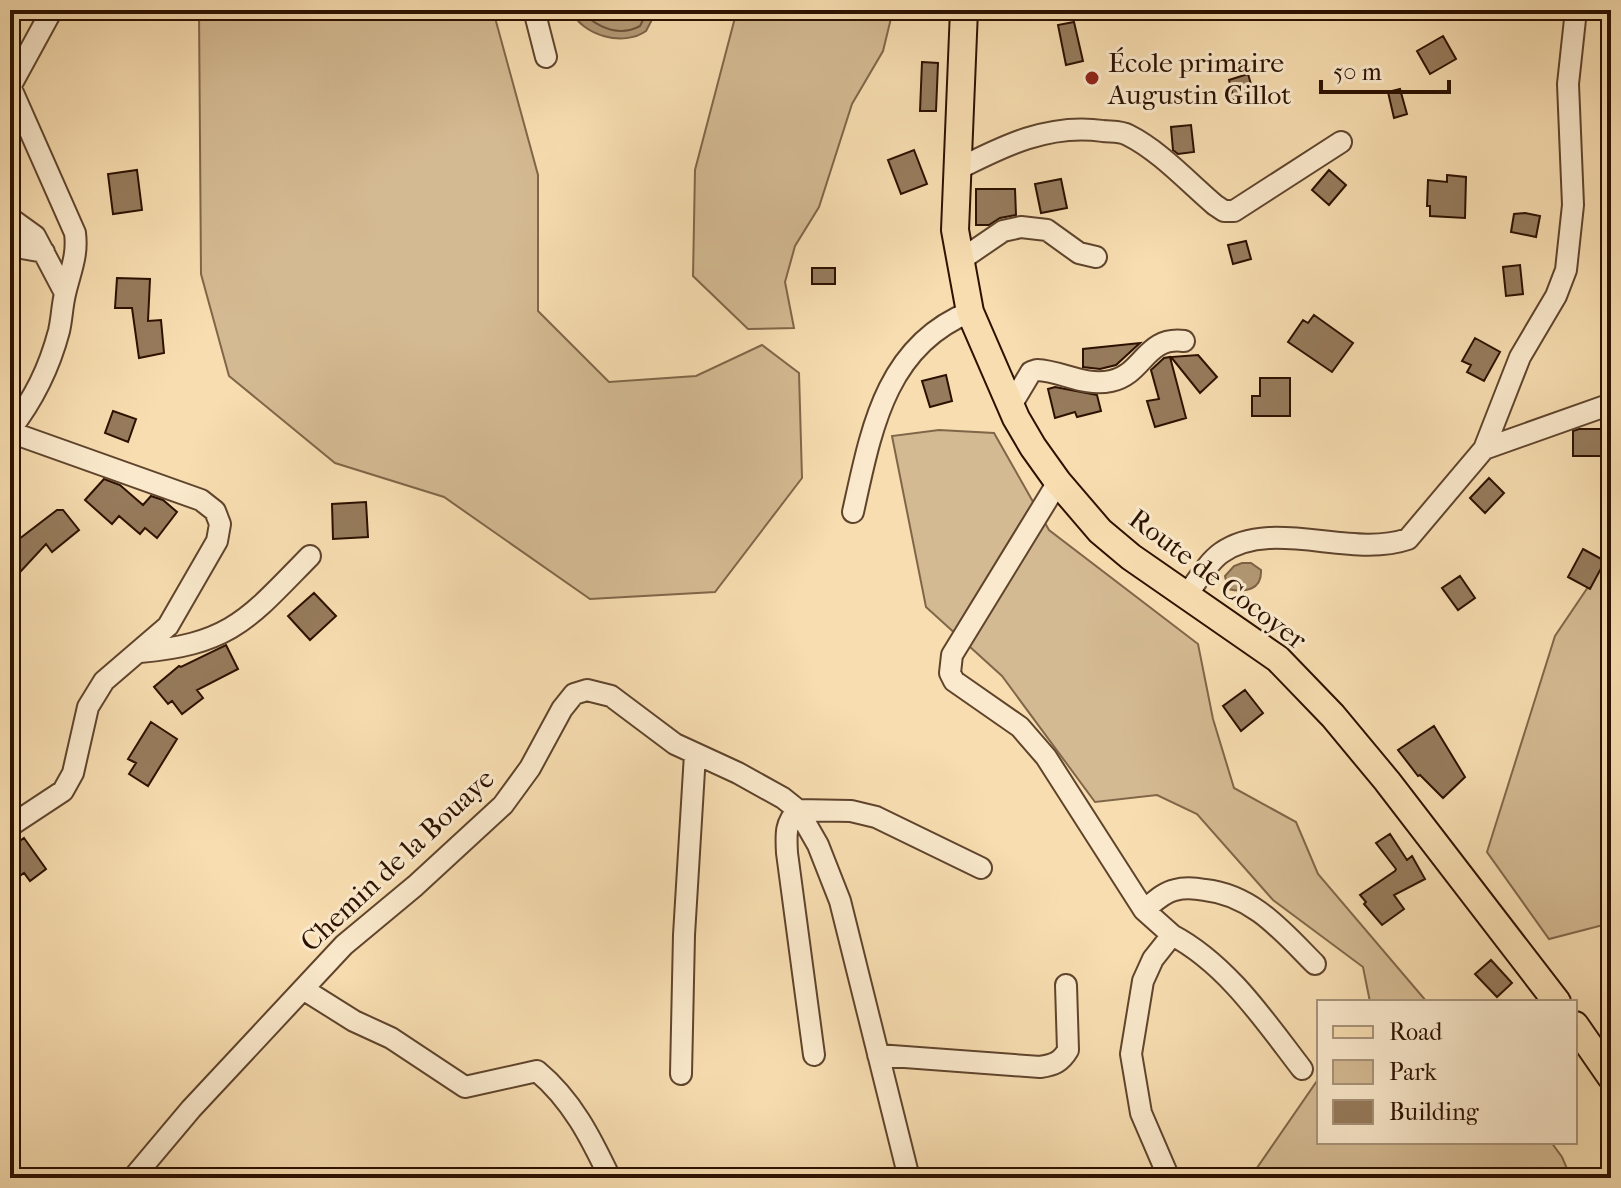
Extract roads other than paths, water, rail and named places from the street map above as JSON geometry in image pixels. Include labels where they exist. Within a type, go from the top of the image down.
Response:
[{"type":"main road","name":"Route de Cocoyer","points":[[964,10],[955,230],[970,312],[1010,407],[1033,447],[1100,531],[1131,557],[1278,659],[1333,716],[1387,781],[1555,1000]]},
{"type":"main road","points":[[1577,1028],[1609,1070]]},
{"type":"street","points":[[10,826],[63,791],[73,773],[88,707],[104,681],[168,626],[217,541],[220,524],[215,511],[201,500],[10,431],[33,400],[45,372],[76,261],[75,233],[10,87],[52,10]]},
{"type":"street","points":[[534,10],[546,57]]},
{"type":"street","points":[[1186,596],[1217,555],[1249,541],[1278,538],[1392,545],[1408,539],[1484,449],[1520,357],[1556,296],[1566,270],[1573,205],[1568,84],[1576,10]]},
{"type":"street","points":[[956,170],[1015,141],[1053,131],[1091,129],[1125,133],[1215,205],[1224,211],[1234,211],[1341,142]]},
{"type":"street","points":[[10,218],[35,236],[65,293]]},
{"type":"street","points":[[962,259],[1003,231],[1021,227],[1047,230],[1079,253],[1096,257]]},
{"type":"street","points":[[10,246],[44,252]]},
{"type":"street","points":[[853,512],[871,432],[903,366],[924,337],[949,320],[970,312]]},
{"type":"street","points":[[1010,407],[1031,372],[1037,370],[1088,382],[1107,382],[1126,377],[1154,347],[1172,340],[1184,341]]},
{"type":"street","points":[[1484,449],[1611,404]]},
{"type":"street","points":[[1058,482],[952,655],[950,673],[954,681],[1020,727],[1046,757],[1144,910],[1172,935],[1209,960],[1252,1004],[1302,1069]]},
{"type":"street","points":[[140,652],[201,643],[225,633],[253,614],[310,556]]},
{"type":"street","name":"Chemin de la Bouaye","points":[[133,1178],[191,1109],[344,945],[415,886],[503,805],[530,768],[574,694],[587,690],[611,696],[675,744],[772,791],[798,810],[818,845],[840,901],[909,1178]]},
{"type":"street","points":[[681,1074],[684,935],[695,754]]},
{"type":"street","points":[[814,1055],[787,853],[786,828],[789,819],[798,810],[851,811],[876,817],[981,868]]},
{"type":"street","points":[[1144,910],[1172,890],[1188,888],[1224,892],[1247,902],[1315,964]]},
{"type":"street","points":[[1169,1178],[1141,1113],[1131,1054],[1143,981],[1153,959],[1172,935]]},
{"type":"street","points":[[878,1055],[1040,1067],[1054,1065],[1063,1059],[1068,1050],[1066,985]]},
{"type":"street","points":[[303,989],[354,1021],[391,1038],[465,1087],[537,1071],[557,1088],[590,1137],[610,1178]]},
{"type":"water","points":[[571,10],[657,10],[646,31],[637,36],[616,38],[584,26]]},
{"type":"water","points":[[1251,563],[1261,570],[1259,582],[1246,590],[1228,589],[1225,576],[1234,566]]},
{"type":"place","name":"École primaire Augustin Gillot","points":[[1092,78]]}]
